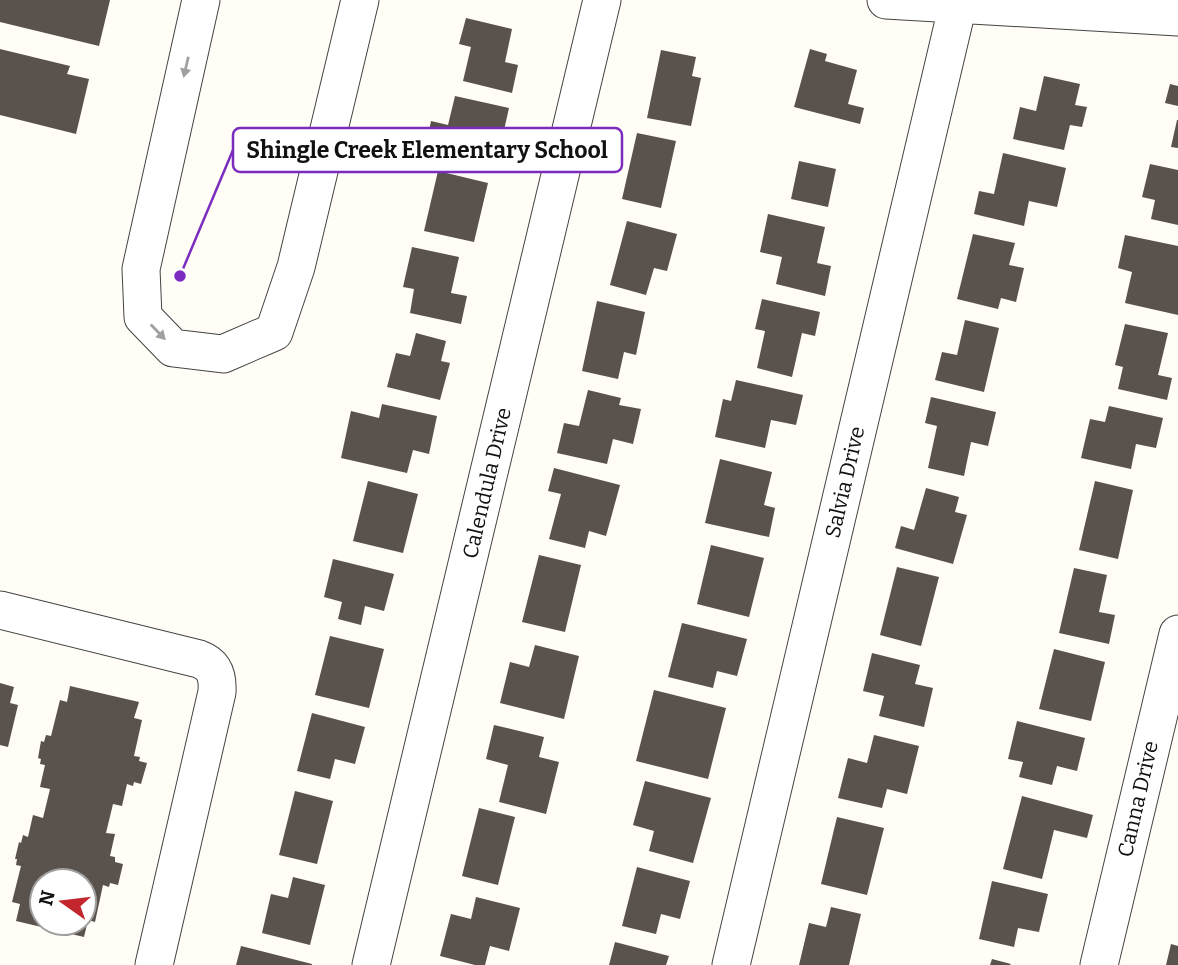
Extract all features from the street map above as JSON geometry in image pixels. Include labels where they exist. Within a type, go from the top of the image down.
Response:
[{"type":"street","points":[[201,0],[141,269],[143,317],[173,348],[223,354],[274,332],[296,267],[360,0]]},
{"type":"street","name":"Calendula Drive","points":[[371,965],[602,0]]},
{"type":"street","points":[[886,0],[1178,16]]},
{"type":"street","name":"Salvia Drive","points":[[731,965],[959,2]]},
{"type":"street","points":[[0,610],[199,659],[213,667],[217,692],[155,965]]},
{"type":"street","name":"Canna Drive","points":[[1099,965],[1178,634]]},
{"type":"building","points":[[0,0],[110,0],[99,46],[0,22]]},
{"type":"building","points":[[466,18],[512,29],[505,62],[518,65],[512,93],[463,81],[471,47],[459,44]]},
{"type":"building","points":[[0,49],[70,66],[67,74],[89,79],[76,134],[0,115]]},
{"type":"building","points":[[810,49],[827,54],[825,61],[857,70],[848,104],[864,108],[860,124],[794,107]]},
{"type":"building","points":[[661,50],[696,57],[692,76],[701,78],[691,126],[647,118]]},
{"type":"building","points":[[1044,76],[1080,84],[1075,105],[1087,107],[1082,127],[1070,125],[1064,150],[1013,139],[1020,107],[1036,111]]},
{"type":"building","points":[[1170,84],[1178,86],[1178,106],[1165,103]]},
{"type":"building","points":[[455,96],[509,108],[502,139],[483,135],[476,163],[425,151],[431,121],[448,125]]},
{"type":"building","points":[[1178,120],[1178,148],[1171,147]]},
{"type":"building","points":[[637,133],[676,141],[661,208],[622,199]]},
{"type":"building","points":[[1003,153],[1066,168],[1057,207],[1029,201],[1024,226],[974,214],[979,191],[994,194]]},
{"type":"building","points":[[799,161],[836,169],[828,207],[791,199]]},
{"type":"building","points":[[1150,164],[1178,170],[1178,225],[1151,219],[1155,200],[1142,197]]},
{"type":"building","points":[[438,171],[488,183],[474,242],[424,231]]},
{"type":"building","points":[[768,214],[825,227],[817,263],[831,266],[825,296],[776,284],[782,257],[760,252]]},
{"type":"building","points":[[627,221],[677,234],[667,271],[654,268],[646,295],[610,285]]},
{"type":"building","points":[[973,234],[1015,243],[1009,265],[1024,268],[1016,302],[1001,298],[998,309],[957,299]]},
{"type":"building","points":[[1125,235],[1178,246],[1178,315],[1125,303],[1132,272],[1118,268]]},
{"type":"building","points":[[412,247],[459,257],[451,293],[467,296],[461,324],[410,313],[414,289],[403,287]]},
{"type":"building","points":[[762,299],[820,312],[815,336],[802,333],[792,377],[757,368],[765,331],[755,329]]},
{"type":"building","points":[[597,301],[645,312],[636,355],[624,352],[618,379],[582,371]]},
{"type":"building","points":[[965,320],[999,328],[984,392],[935,380],[942,352],[957,355]]},
{"type":"building","points":[[1125,324],[1168,333],[1158,375],[1172,378],[1167,400],[1118,389],[1123,367],[1115,365]]},
{"type":"building","points":[[416,333],[446,341],[441,361],[450,363],[440,400],[387,387],[396,353],[410,356]]},
{"type":"building","points":[[736,380],[803,395],[796,425],[771,420],[765,448],[715,437],[723,399],[731,401]]},
{"type":"building","points":[[588,390],[621,398],[619,405],[641,409],[633,444],[613,439],[607,464],[557,453],[564,423],[579,426]]},
{"type":"building","points":[[931,397],[996,412],[988,446],[971,442],[964,476],[928,468],[937,426],[925,423]]},
{"type":"building","points":[[382,404],[437,416],[429,454],[413,450],[407,473],[341,458],[351,411],[379,418]]},
{"type":"building","points":[[1109,406],[1163,418],[1156,448],[1136,444],[1131,469],[1081,458],[1090,419],[1105,422]]},
{"type":"building","points":[[720,459],[772,472],[764,505],[775,508],[769,537],[705,523]]},
{"type":"building","points":[[554,468],[620,485],[606,536],[589,531],[585,548],[549,539],[561,494],[548,491]]},
{"type":"building","points":[[368,481],[418,494],[403,553],[353,541]]},
{"type":"building","points":[[1095,481],[1133,490],[1118,559],[1079,550]]},
{"type":"building","points":[[926,488],[959,497],[955,512],[967,515],[953,564],[895,548],[901,526],[914,530]]},
{"type":"building","points":[[711,545],[764,558],[749,617],[697,604]]},
{"type":"building","points":[[539,555],[581,565],[565,632],[522,622]]},
{"type":"building","points":[[333,559],[394,574],[384,611],[365,606],[361,625],[338,619],[342,602],[324,597]]},
{"type":"building","points":[[897,567],[939,577],[921,646],[880,635]]},
{"type":"building","points":[[1074,568],[1107,575],[1099,612],[1115,615],[1109,644],[1059,633]]},
{"type":"building","points":[[682,623],[747,639],[737,676],[717,671],[713,688],[668,677]]},
{"type":"building","points":[[330,636],[384,649],[369,708],[315,695]]},
{"type":"building","points":[[535,645],[579,656],[564,719],[500,703],[510,662],[529,667]]},
{"type":"building","points":[[1054,649],[1105,662],[1091,721],[1039,709]]},
{"type":"building","points":[[872,653],[920,665],[915,684],[933,688],[924,727],[879,716],[884,696],[863,691]]},
{"type":"building","points":[[0,683],[14,687],[10,703],[18,705],[8,747],[0,745]]},
{"type":"building","points":[[70,686],[139,702],[134,718],[142,720],[134,756],[147,763],[141,784],[127,784],[122,806],[113,804],[106,833],[115,834],[110,856],[115,857],[115,862],[123,864],[118,885],[103,885],[98,908],[98,867],[28,867],[28,924],[16,921],[20,904],[12,902],[21,866],[16,865],[15,859],[23,835],[28,837],[33,815],[43,818],[50,789],[40,787],[45,765],[40,764],[41,759],[38,758],[41,741],[44,742],[46,735],[51,736],[60,700],[67,702]]},
{"type":"building","points":[[654,690],[726,708],[708,779],[636,761]]},
{"type":"building","points":[[312,713],[365,727],[355,764],[335,759],[330,779],[297,771]]},
{"type":"building","points":[[1017,721],[1085,738],[1077,771],[1057,766],[1052,785],[1019,777],[1023,762],[1008,759]]},
{"type":"building","points":[[494,725],[544,737],[539,757],[559,762],[546,814],[499,802],[508,765],[486,759]]},
{"type":"building","points":[[874,735],[919,746],[907,794],[887,789],[882,808],[838,798],[848,758],[867,763]]},
{"type":"building","points":[[645,781],[711,798],[693,863],[649,851],[654,831],[633,825]]},
{"type":"building","points":[[295,791],[333,801],[317,864],[279,855]]},
{"type":"building","points":[[1022,796],[1093,815],[1087,838],[1054,830],[1042,879],[1003,869]]},
{"type":"building","points":[[479,808],[515,817],[498,885],[462,876]]},
{"type":"building","points":[[837,817],[884,828],[867,895],[821,884]]},
{"type":"building","points":[[637,867],[690,881],[680,919],[661,914],[656,934],[622,926]]},
{"type":"building","points":[[293,877],[325,885],[310,945],[262,933],[271,894],[288,898]]},
{"type":"building","points":[[992,881],[1048,894],[1039,932],[1018,928],[1014,947],[979,939]]},
{"type":"building","points":[[476,897],[520,908],[509,951],[490,946],[485,965],[440,956],[451,914],[471,919]]},
{"type":"building","points":[[831,907],[861,914],[849,965],[799,965],[809,923],[826,927]]},
{"type":"building","points":[[615,942],[669,956],[666,965],[609,965]]},
{"type":"building","points":[[1171,944],[1178,946],[1178,965],[1166,965]]},
{"type":"building","points":[[241,946],[312,964],[312,965],[236,965]]},
{"type":"building","points":[[992,959],[1011,964],[990,965]]},
{"type":"place","name":"Shingle Creek Elementary School","points":[[180,276]]}]
